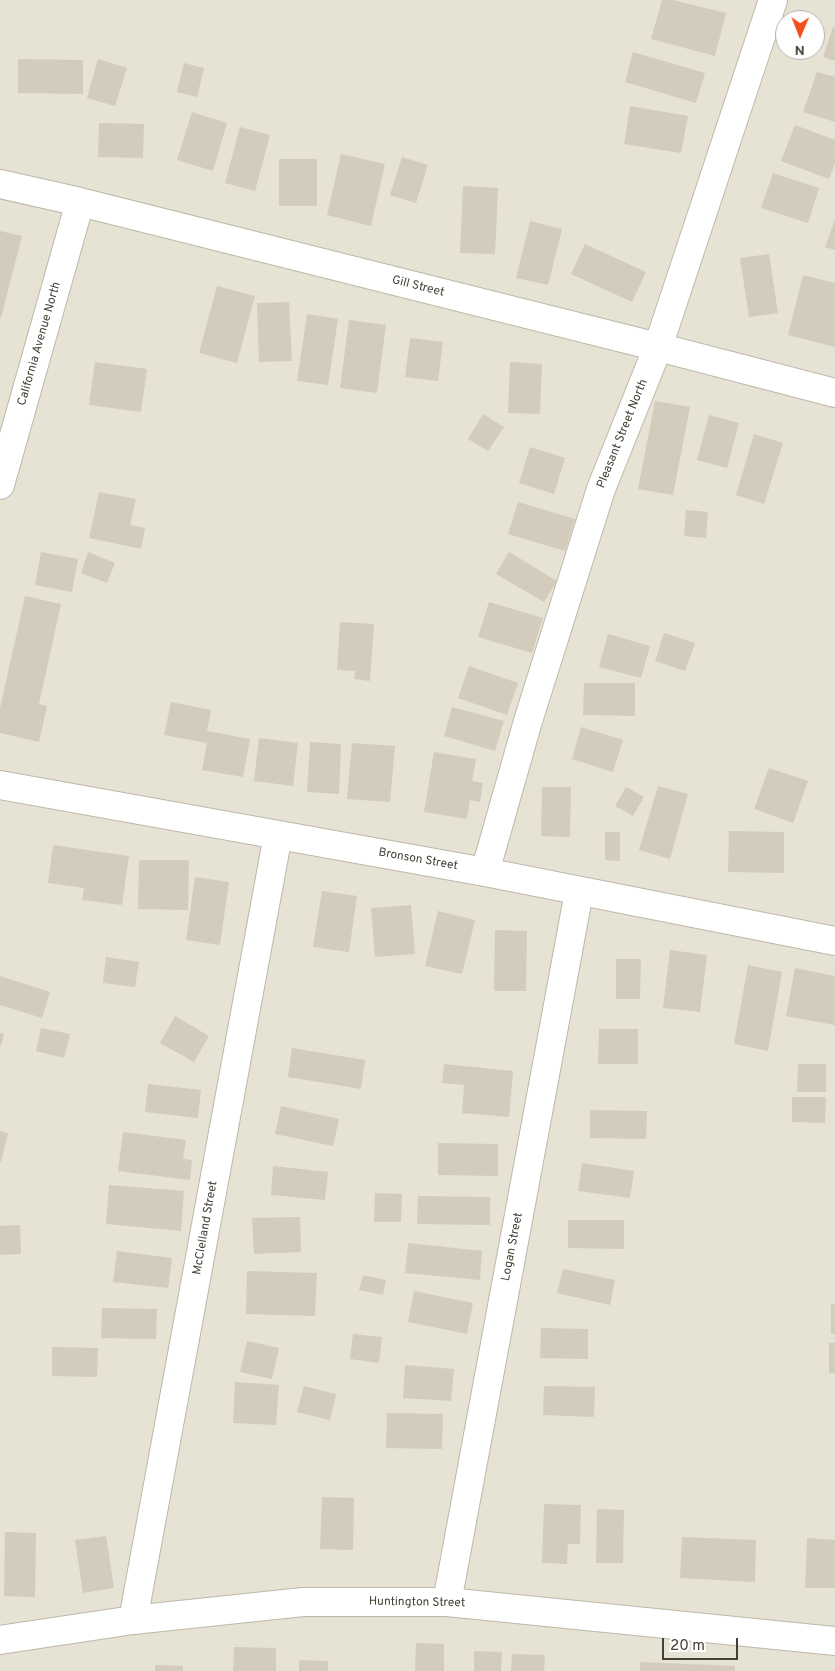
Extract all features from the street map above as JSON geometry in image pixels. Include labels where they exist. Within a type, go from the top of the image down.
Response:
[{"type":"street","name":"Pleasant Street North","points":[[485,872],[528,721],[601,489],[658,347],[773,0]]},
{"type":"street","name":"Gill Street","points":[[0,184],[80,202],[835,393]]},
{"type":"street","name":"California Avenue North","points":[[0,485],[80,202]]},
{"type":"street","name":"Bronson Street","points":[[0,785],[485,872],[835,941]]},
{"type":"street","name":"McClelland Street","points":[[133,1620],[278,835]]},
{"type":"street","name":"Logan Street","points":[[447,1602],[579,892]]},
{"type":"street","name":"Huntington Street","points":[[0,1640],[133,1620],[303,1602],[447,1602],[835,1641]]},
{"type":"shaded area","points":[[0,0],[835,0],[835,1671],[0,1671]]},
{"type":"building","points":[[662,0],[673,0],[726,13],[715,56],[651,39]]},
{"type":"building","points":[[833,27],[835,28],[835,61],[825,58],[825,51]]},
{"type":"building","points":[[633,52],[705,73],[696,103],[625,82]]},
{"type":"building","points":[[18,59],[83,60],[83,94],[18,93]]},
{"type":"building","points":[[98,59],[127,68],[115,106],[87,98]]},
{"type":"building","points":[[184,63],[204,68],[197,97],[177,92]]},
{"type":"building","points":[[817,72],[835,77],[835,122],[803,112]]},
{"type":"building","points":[[630,106],[688,116],[681,153],[624,144]]},
{"type":"building","points":[[192,112],[227,123],[213,171],[177,160]]},
{"type":"building","points":[[99,123],[144,124],[143,158],[98,157]]},
{"type":"building","points":[[795,125],[835,140],[835,163],[829,179],[781,161]]},
{"type":"building","points":[[240,127],[270,135],[255,191],[225,183]]},
{"type":"building","points":[[341,154],[385,164],[371,226],[327,215]]},
{"type":"building","points":[[402,157],[428,165],[416,203],[390,195]]},
{"type":"building","points":[[279,159],[317,159],[317,206],[279,206]]},
{"type":"building","points":[[773,173],[819,188],[808,223],[761,208]]},
{"type":"building","points":[[463,186],[498,188],[495,254],[460,253]]},
{"type":"building","points":[[835,219],[835,250],[825,247]]},
{"type":"building","points":[[530,221],[562,229],[548,285],[516,278]]},
{"type":"building","points":[[0,231],[22,236],[1,318],[0,318]]},
{"type":"building","points":[[585,244],[646,272],[632,302],[571,274]]},
{"type":"building","points":[[769,254],[778,313],[749,317],[740,258]]},
{"type":"building","points":[[803,275],[835,283],[835,347],[788,335]]},
{"type":"building","points":[[217,286],[255,296],[237,363],[199,353]]},
{"type":"building","points":[[289,302],[292,361],[259,362],[257,303]]},
{"type":"building","points":[[307,314],[338,319],[328,385],[297,381]]},
{"type":"building","points":[[349,320],[386,325],[377,393],[340,388]]},
{"type":"building","points":[[410,338],[443,342],[438,381],[405,377]]},
{"type":"building","points":[[95,362],[147,369],[141,412],[89,405]]},
{"type":"building","points":[[510,362],[542,364],[540,414],[508,413]]},
{"type":"building","points":[[655,401],[690,407],[673,495],[638,489]]},
{"type":"building","points":[[483,414],[504,427],[488,451],[468,439]]},
{"type":"building","points":[[709,415],[739,423],[727,468],[697,460]]},
{"type":"building","points":[[754,434],[783,443],[764,504],[736,495]]},
{"type":"building","points":[[530,447],[565,458],[554,494],[519,483]]},
{"type":"building","points":[[99,492],[136,499],[130,525],[145,528],[141,549],[89,538]]},
{"type":"building","points":[[518,502],[575,519],[565,551],[508,534]]},
{"type":"building","points":[[686,510],[708,512],[706,538],[684,536]]},
{"type":"building","points":[[41,552],[78,559],[72,592],[35,585]]},
{"type":"building","points":[[88,552],[115,563],[107,583],[81,573]]},
{"type":"building","points":[[509,552],[557,581],[544,602],[496,574]]},
{"type":"building","points":[[25,596],[61,604],[39,704],[47,706],[39,742],[0,733],[0,708]]},
{"type":"building","points":[[489,602],[543,618],[532,653],[478,637]]},
{"type":"building","points":[[340,622],[374,624],[370,681],[354,679],[355,671],[337,670]]},
{"type":"building","points":[[664,633],[695,643],[685,671],[655,661]]},
{"type":"building","points":[[608,634],[650,646],[641,678],[599,667]]},
{"type":"building","points":[[469,666],[518,683],[507,715],[458,698]]},
{"type":"building","points":[[584,683],[635,683],[635,716],[583,715]]},
{"type":"building","points":[[171,702],[211,710],[207,731],[250,739],[243,777],[202,770],[207,743],[164,735]]},
{"type":"building","points":[[452,707],[504,721],[495,751],[444,736]]},
{"type":"building","points":[[581,727],[623,740],[613,772],[572,759]]},
{"type":"building","points":[[259,738],[298,743],[293,786],[254,781]]},
{"type":"building","points":[[310,742],[341,744],[339,794],[307,792]]},
{"type":"building","points":[[352,743],[395,746],[390,802],[347,799]]},
{"type":"building","points":[[434,752],[476,759],[472,781],[483,783],[480,802],[470,800],[467,819],[424,812]]},
{"type":"building","points":[[769,768],[808,781],[793,823],[754,809]]},
{"type":"building","points":[[658,786],[688,794],[670,859],[639,850]]},
{"type":"building","points":[[542,787],[571,787],[570,837],[541,836]]},
{"type":"building","points":[[626,787],[644,797],[633,816],[615,806]]},
{"type":"building","points":[[729,831],[784,832],[784,873],[728,872]]},
{"type":"building","points":[[605,832],[620,832],[620,861],[605,860]]},
{"type":"building","points":[[53,845],[129,856],[122,905],[82,900],[84,888],[48,883]]},
{"type":"building","points":[[139,860],[189,860],[188,910],[138,909]]},
{"type":"building","points":[[195,877],[229,882],[220,945],[186,940]]},
{"type":"building","points":[[322,891],[357,896],[349,952],[313,947]]},
{"type":"building","points":[[411,905],[415,954],[375,957],[371,908]]},
{"type":"building","points":[[438,911],[475,920],[462,974],[425,966]]},
{"type":"building","points":[[495,930],[527,931],[526,991],[494,991]]},
{"type":"building","points":[[670,950],[707,955],[700,1012],[663,1008]]},
{"type":"building","points":[[106,957],[139,962],[135,987],[103,983]]},
{"type":"building","points":[[616,959],[641,959],[640,999],[616,999]]},
{"type":"building","points":[[748,965],[782,972],[768,1051],[734,1044]]},
{"type":"building","points":[[795,968],[835,976],[835,1025],[786,1016]]},
{"type":"building","points":[[0,976],[50,992],[42,1018],[0,1005]]},
{"type":"building","points":[[175,1016],[209,1036],[194,1062],[160,1043]]},
{"type":"building","points":[[41,1028],[70,1034],[64,1058],[36,1051]]},
{"type":"building","points":[[599,1029],[638,1029],[638,1064],[598,1064]]},
{"type":"building","points":[[0,1033],[4,1034],[1,1046],[0,1046]]},
{"type":"building","points":[[292,1048],[365,1060],[361,1089],[288,1077]]},
{"type":"building","points":[[444,1064],[513,1071],[509,1117],[462,1113],[464,1085],[442,1083]]},
{"type":"building","points":[[798,1064],[826,1064],[826,1092],[797,1092]]},
{"type":"building","points":[[148,1084],[201,1090],[198,1118],[145,1112]]},
{"type":"building","points":[[792,1097],[826,1097],[825,1123],[792,1122]]},
{"type":"building","points":[[281,1106],[339,1119],[333,1146],[275,1134]]},
{"type":"building","points":[[590,1110],[647,1111],[646,1139],[590,1138]]},
{"type":"building","points":[[0,1131],[8,1133],[1,1162],[0,1162]]},
{"type":"building","points":[[123,1132],[186,1140],[183,1159],[192,1160],[190,1180],[118,1171]]},
{"type":"building","points":[[438,1143],[498,1144],[498,1176],[438,1175]]},
{"type":"building","points":[[582,1163],[634,1171],[630,1198],[578,1191]]},
{"type":"building","points":[[273,1166],[328,1172],[325,1200],[271,1195]]},
{"type":"building","points":[[109,1185],[184,1191],[181,1231],[106,1224]]},
{"type":"building","points":[[375,1193],[402,1194],[401,1222],[374,1222]]},
{"type":"building","points":[[418,1196],[490,1197],[490,1225],[417,1224]]},
{"type":"building","points":[[300,1217],[301,1252],[254,1254],[252,1218]]},
{"type":"building","points":[[568,1220],[624,1220],[624,1249],[568,1248]]},
{"type":"building","points":[[20,1225],[21,1254],[0,1255],[0,1226]]},
{"type":"building","points":[[408,1243],[482,1251],[480,1280],[405,1273]]},
{"type":"building","points":[[117,1251],[172,1258],[168,1288],[113,1282]]},
{"type":"building","points":[[563,1269],[615,1280],[610,1305],[557,1293]]},
{"type":"building","points":[[247,1271],[317,1273],[315,1316],[246,1314]]},
{"type":"building","points":[[363,1275],[386,1280],[383,1295],[359,1290]]},
{"type":"building","points":[[414,1291],[473,1303],[467,1334],[408,1322]]},
{"type":"building","points":[[831,1304],[835,1304],[835,1334],[831,1334]]},
{"type":"building","points":[[102,1308],[157,1309],[156,1339],[101,1338]]},
{"type":"building","points":[[541,1328],[588,1329],[588,1359],[540,1358]]},
{"type":"building","points":[[353,1334],[382,1337],[379,1363],[350,1359]]},
{"type":"building","points":[[247,1341],[279,1348],[272,1379],[240,1372]]},
{"type":"building","points":[[829,1343],[835,1343],[835,1373],[829,1373]]},
{"type":"building","points":[[52,1347],[98,1348],[97,1377],[52,1376]]},
{"type":"building","points":[[405,1365],[454,1369],[451,1401],[403,1398]]},
{"type":"building","points":[[235,1382],[279,1385],[276,1425],[233,1423]]},
{"type":"building","points":[[304,1386],[336,1394],[330,1420],[297,1412]]},
{"type":"building","points":[[544,1386],[595,1387],[594,1417],[543,1415]]},
{"type":"building","points":[[387,1413],[443,1414],[442,1449],[386,1448]]},
{"type":"building","points":[[322,1497],[354,1498],[353,1550],[320,1549]]},
{"type":"building","points":[[544,1504],[581,1505],[580,1544],[568,1544],[567,1564],[542,1563]]},
{"type":"building","points":[[597,1509],[624,1510],[623,1563],[596,1563]]},
{"type":"building","points":[[5,1532],[36,1533],[35,1597],[4,1596]]},
{"type":"building","points":[[106,1536],[114,1588],[83,1593],[75,1540]]},
{"type":"building","points":[[682,1537],[756,1540],[755,1582],[680,1578]]},
{"type":"building","points":[[807,1538],[835,1540],[835,1588],[805,1588]]},
{"type":"building","points":[[416,1643],[444,1644],[444,1671],[415,1671]]},
{"type":"building","points":[[234,1647],[276,1648],[276,1671],[233,1671]]},
{"type":"building","points":[[474,1651],[502,1652],[501,1671],[474,1671]]},
{"type":"building","points":[[512,1654],[545,1655],[544,1671],[511,1671]]},
{"type":"building","points":[[299,1660],[328,1661],[328,1671],[299,1671]]},
{"type":"building","points":[[640,1662],[735,1666],[735,1671],[640,1671]]},
{"type":"building","points":[[155,1665],[183,1666],[183,1671],[155,1671]]}]
